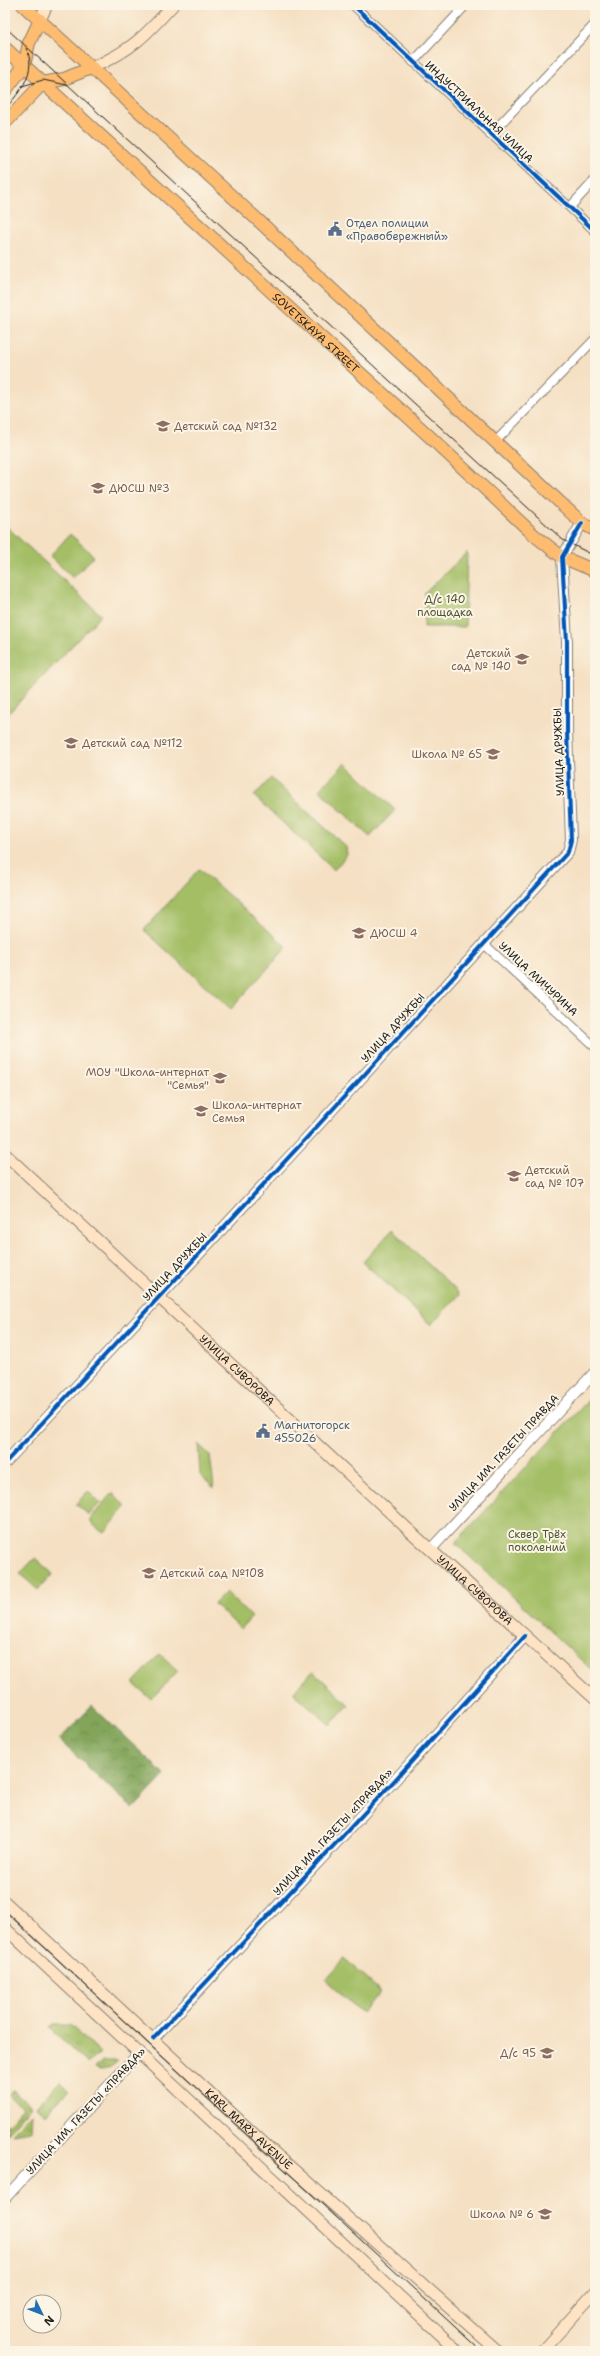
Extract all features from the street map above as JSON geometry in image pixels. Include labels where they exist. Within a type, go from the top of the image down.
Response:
[{"type":"main road","points":[[23,5],[37,25],[62,41],[582,523],[595,530]]},
{"type":"main road","points":[[5,91],[24,66],[37,25],[47,5]]},
{"type":"main road","points":[[5,124],[43,83],[64,79],[91,68],[136,45],[174,5]]},
{"type":"main road","points":[[5,48],[24,66]]},
{"type":"main road","name":"SOVETSKAYA STREET","points":[[24,66],[424,431],[534,535],[562,557],[595,571]]},
{"type":"main road","name":"УЛИЦА СУВОРОВА","points":[[5,1154],[159,1298],[595,1699]]},
{"type":"main road","name":"KARL MARX AVENUE","points":[[5,1902],[274,2152],[498,2351]]},
{"type":"main road","name":"KARL MARX AVENUE","points":[[5,1928],[140,2052],[458,2351]]},
{"type":"main road","name":"УЛИЦА ИМ. ГАЗЕТЫ «ПРАВДА»","points":[[140,2052],[153,2039]]},
{"type":"main road","points":[[542,2351],[595,2292]]},
{"type":"street","name":"ИНДУСТРИАЛЬНАЯ УЛИЦА","points":[[353,5],[490,135],[595,231]]},
{"type":"street","points":[[413,62],[466,5]]},
{"type":"street","points":[[490,135],[595,24]]},
{"type":"street","points":[[570,207],[595,180]]},
{"type":"street","points":[[496,442],[595,339]]},
{"type":"street","points":[[562,557],[582,523]]},
{"type":"street","name":"УЛИЦА ДРУЖБЫ","points":[[5,1463],[159,1298],[568,852],[571,840],[567,725],[567,642],[562,557]]},
{"type":"street","name":"УЛИЦА МИЧУРИНА","points":[[483,943],[595,1047]]},
{"type":"street","name":"УЛИЦА ИМ. ГАЗЕТЫ ПРАВДА","points":[[431,1549],[595,1372]]},
{"type":"street","name":"УЛИЦА ИМ. ГАЗЕТЫ «ПРАВДА»","points":[[153,2039],[526,1636]]},
{"type":"street","name":"УЛИЦА ИМ. ГАЗЕТЫ «ПРАВДА»","points":[[5,2198],[140,2052]]},
{"type":"green space","points":[[5,525],[101,615],[5,717]]},
{"type":"green space","points":[[70,534],[94,556],[73,578],[50,556]]},
{"type":"green space","name":"Д/с 140 площадка","points":[[467,552],[465,627],[424,627],[425,593]]},
{"type":"green space","points":[[345,763],[395,810],[370,837],[319,790]]},
{"type":"green space","points":[[271,778],[346,847],[347,855],[334,870],[254,796]]},
{"type":"green space","points":[[199,869],[287,947],[231,1009],[144,930]]},
{"type":"green space","points":[[392,1230],[460,1294],[431,1325],[363,1262]]},
{"type":"green space","name":"Сквер Трёх поколений","points":[[595,1393],[595,1673],[455,1543]]},
{"type":"green space","points":[[198,1444],[210,1455],[214,1488],[200,1475]]},
{"type":"green space","points":[[88,1491],[100,1503],[89,1515],[76,1504]]},
{"type":"green space","points":[[114,1494],[125,1505],[125,1508],[106,1531],[102,1532],[91,1523],[91,1518],[110,1495]]},
{"type":"green space","points":[[35,1558],[53,1574],[38,1590],[20,1574]]},
{"type":"green space","points":[[226,1592],[252,1617],[241,1629],[214,1604]]},
{"type":"green space","points":[[160,1654],[178,1671],[151,1699],[133,1683]]},
{"type":"green space","points":[[313,1671],[349,1705],[330,1725],[293,1692]]},
{"type":"green space","points":[[92,1706],[165,1775],[133,1809],[59,1740]]},
{"type":"green space","points":[[345,1959],[381,1992],[362,2013],[326,1980]]},
{"type":"green space","points":[[54,2025],[70,2025],[100,2053],[88,2064],[50,2028]]},
{"type":"green space","points":[[102,2061],[118,2061],[104,2070],[95,2068]]},
{"type":"green space","points":[[60,2081],[69,2090],[46,2114],[37,2106]]},
{"type":"green space","points":[[13,2090],[31,2106],[6,2134],[5,2124],[7,2125],[22,2108],[9,2095]]},
{"type":"green space","points":[[32,2112],[31,2131],[12,2134]]},
{"type":"tram line","points":[[5,27],[563,540],[595,556]]},
{"type":"tram line","points":[[5,109],[16,96],[26,81],[29,73],[30,65],[26,48]]},
{"type":"tram line","points":[[22,86],[43,80],[67,85]]},
{"type":"tram line","points":[[5,1911],[481,2351]]},
{"type":"cycle path","points":[[353,5],[595,231]]},
{"type":"cycle path","points":[[5,1463],[301,1144],[568,852],[571,840],[567,732],[567,642],[562,557],[582,523]]},
{"type":"cycle path","points":[[153,2039],[394,1781],[525,1636]]},
{"type":"place","name":"Отдел полиции «Правобережный»","points":[[335,229]]},
{"type":"place","name":"Детский сад №132","points":[[163,426]]},
{"type":"place","name":"ДЮСШ №3","points":[[98,488]]},
{"type":"place","name":"Детский сад № 140","points":[[522,659]]},
{"type":"place","name":"Детский сад №112","points":[[71,743]]},
{"type":"place","name":"Школа № 65","points":[[493,754]]},
{"type":"place","name":"ДЮСШ 4","points":[[359,933]]},
{"type":"place","name":"МОУ \"Школа-интернат \"Семья\"","points":[[220,1078]]},
{"type":"place","name":"Школа-интернат Семья","points":[[201,1111]]},
{"type":"place","name":"Детский сад № 107","points":[[514,1176]]},
{"type":"place","name":"Магнитогорск 455026","points":[[263,1431]]},
{"type":"place","name":"Детский сад №108","points":[[149,1573]]},
{"type":"place","name":"Д/с 95","points":[[547,2053]]},
{"type":"place","name":"Школа № 6","points":[[545,2214]]}]
